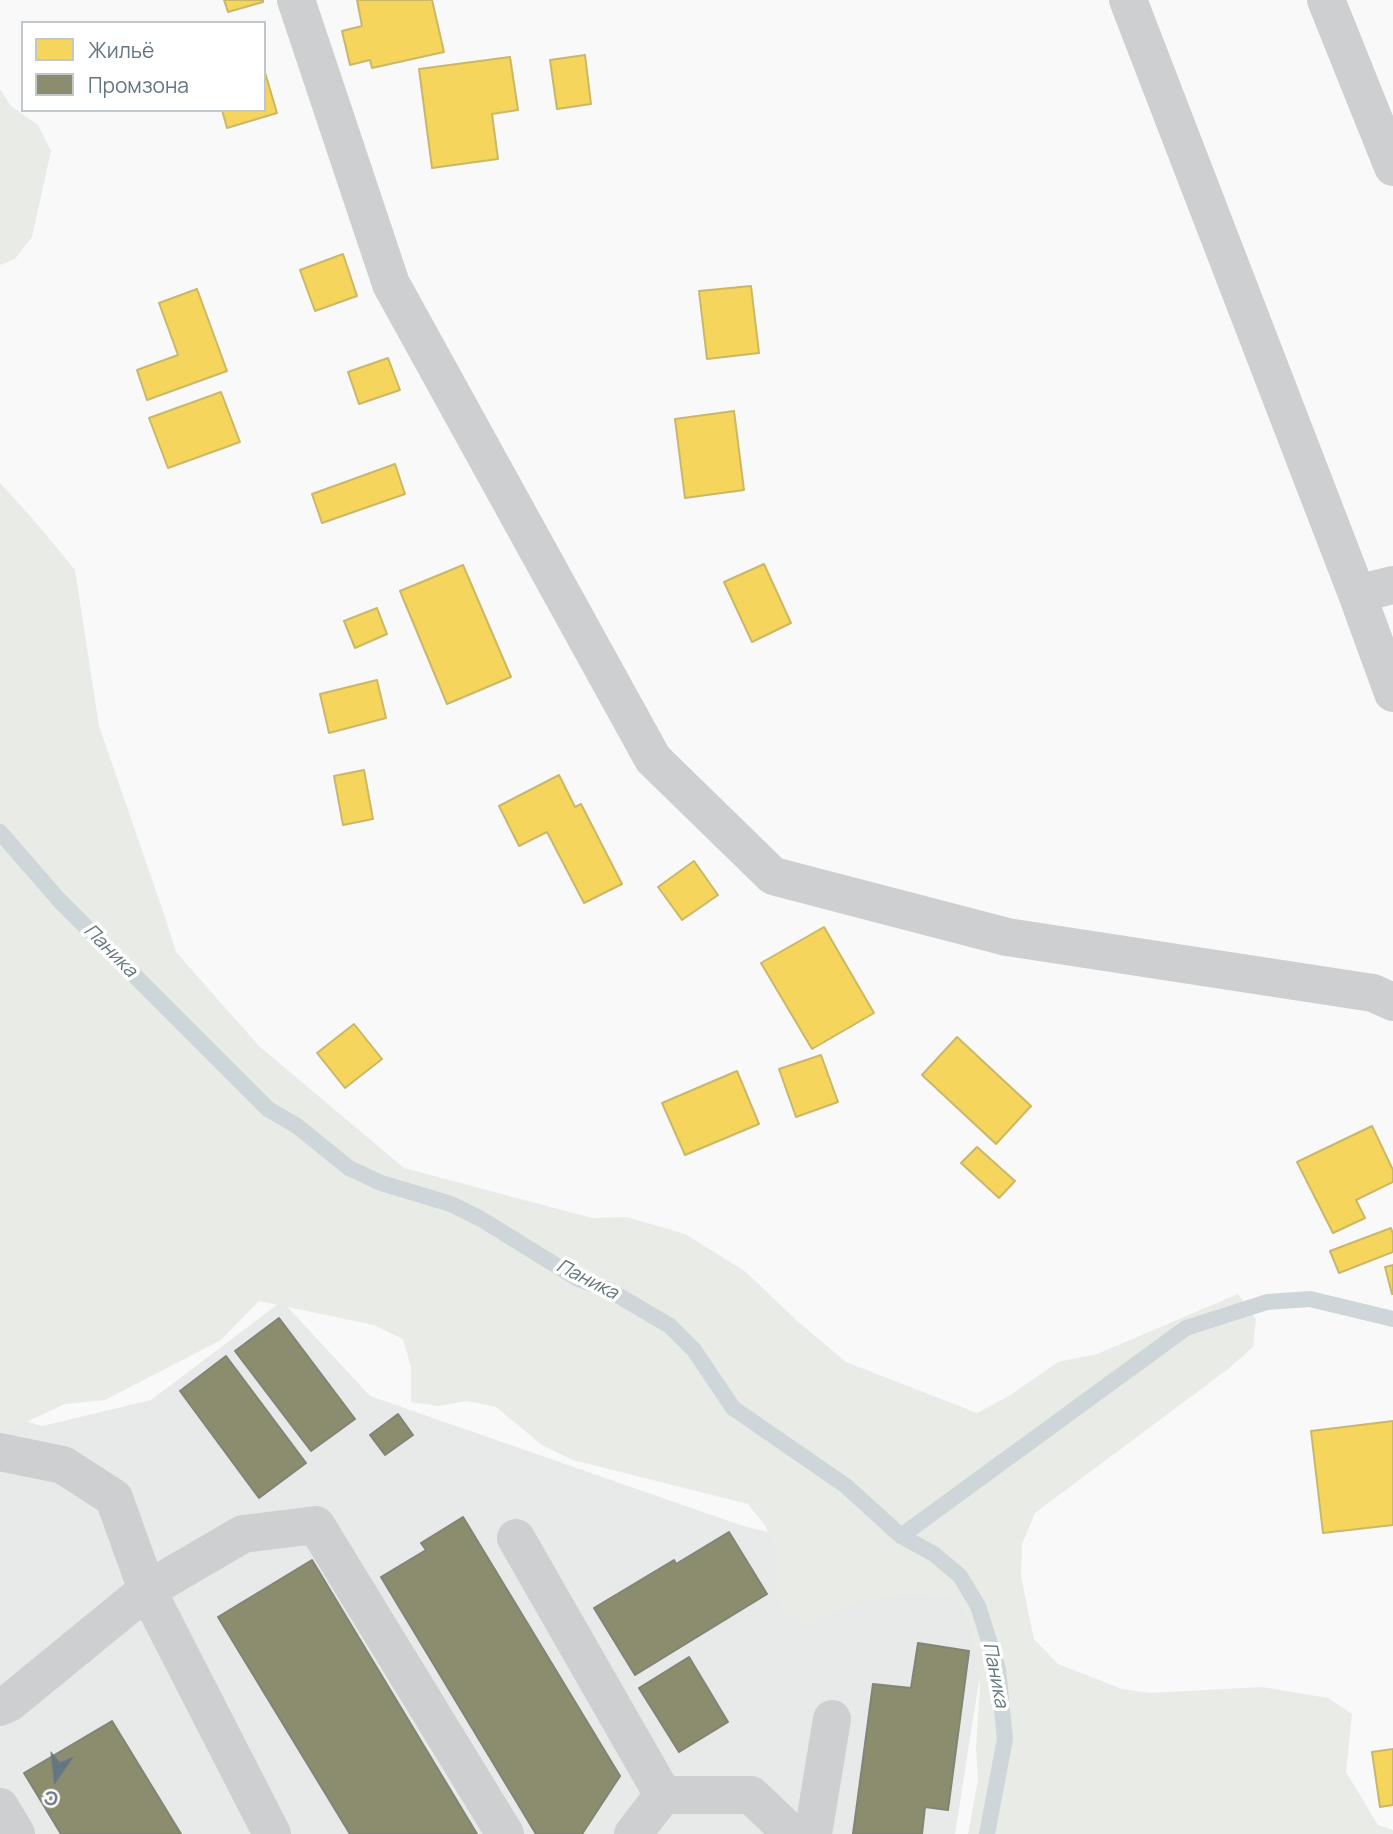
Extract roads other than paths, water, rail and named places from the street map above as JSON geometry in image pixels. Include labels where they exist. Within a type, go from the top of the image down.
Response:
[{"type":"street","points":[[296,0],[391,284],[653,759],[773,876],[1007,937],[1373,993],[1393,1002]]},
{"type":"street","points":[[1128,0],[1375,589],[1393,694]]},
{"type":"street","points":[[1326,0],[1393,167]]},
{"type":"street","points":[[0,1452],[63,1465],[114,1498],[147,1590],[272,1834]]},
{"type":"street","points":[[0,1707],[9,1703],[147,1590],[243,1534],[316,1525],[505,1834]]},
{"type":"street","points":[[516,1538],[663,1795]]},
{"type":"street","points":[[813,1834],[832,1719]]},
{"type":"street","points":[[663,1795],[751,1794],[792,1834]]},
{"type":"street","points":[[633,1834],[663,1795]]},
{"type":"street","points":[[0,1807],[16,1834]]},
{"type":"waterway","name":"Паника","points":[[0,832],[59,900],[268,1109],[297,1126],[349,1168],[381,1183],[451,1204],[481,1219],[578,1279],[609,1290],[670,1326],[694,1350],[733,1408],[846,1486],[901,1536],[934,1554],[960,1576],[978,1606],[998,1669],[1005,1739],[987,1834]]},
{"type":"waterway","points":[[901,1536],[1186,1328],[1267,1302],[1310,1299],[1393,1319]]}]
